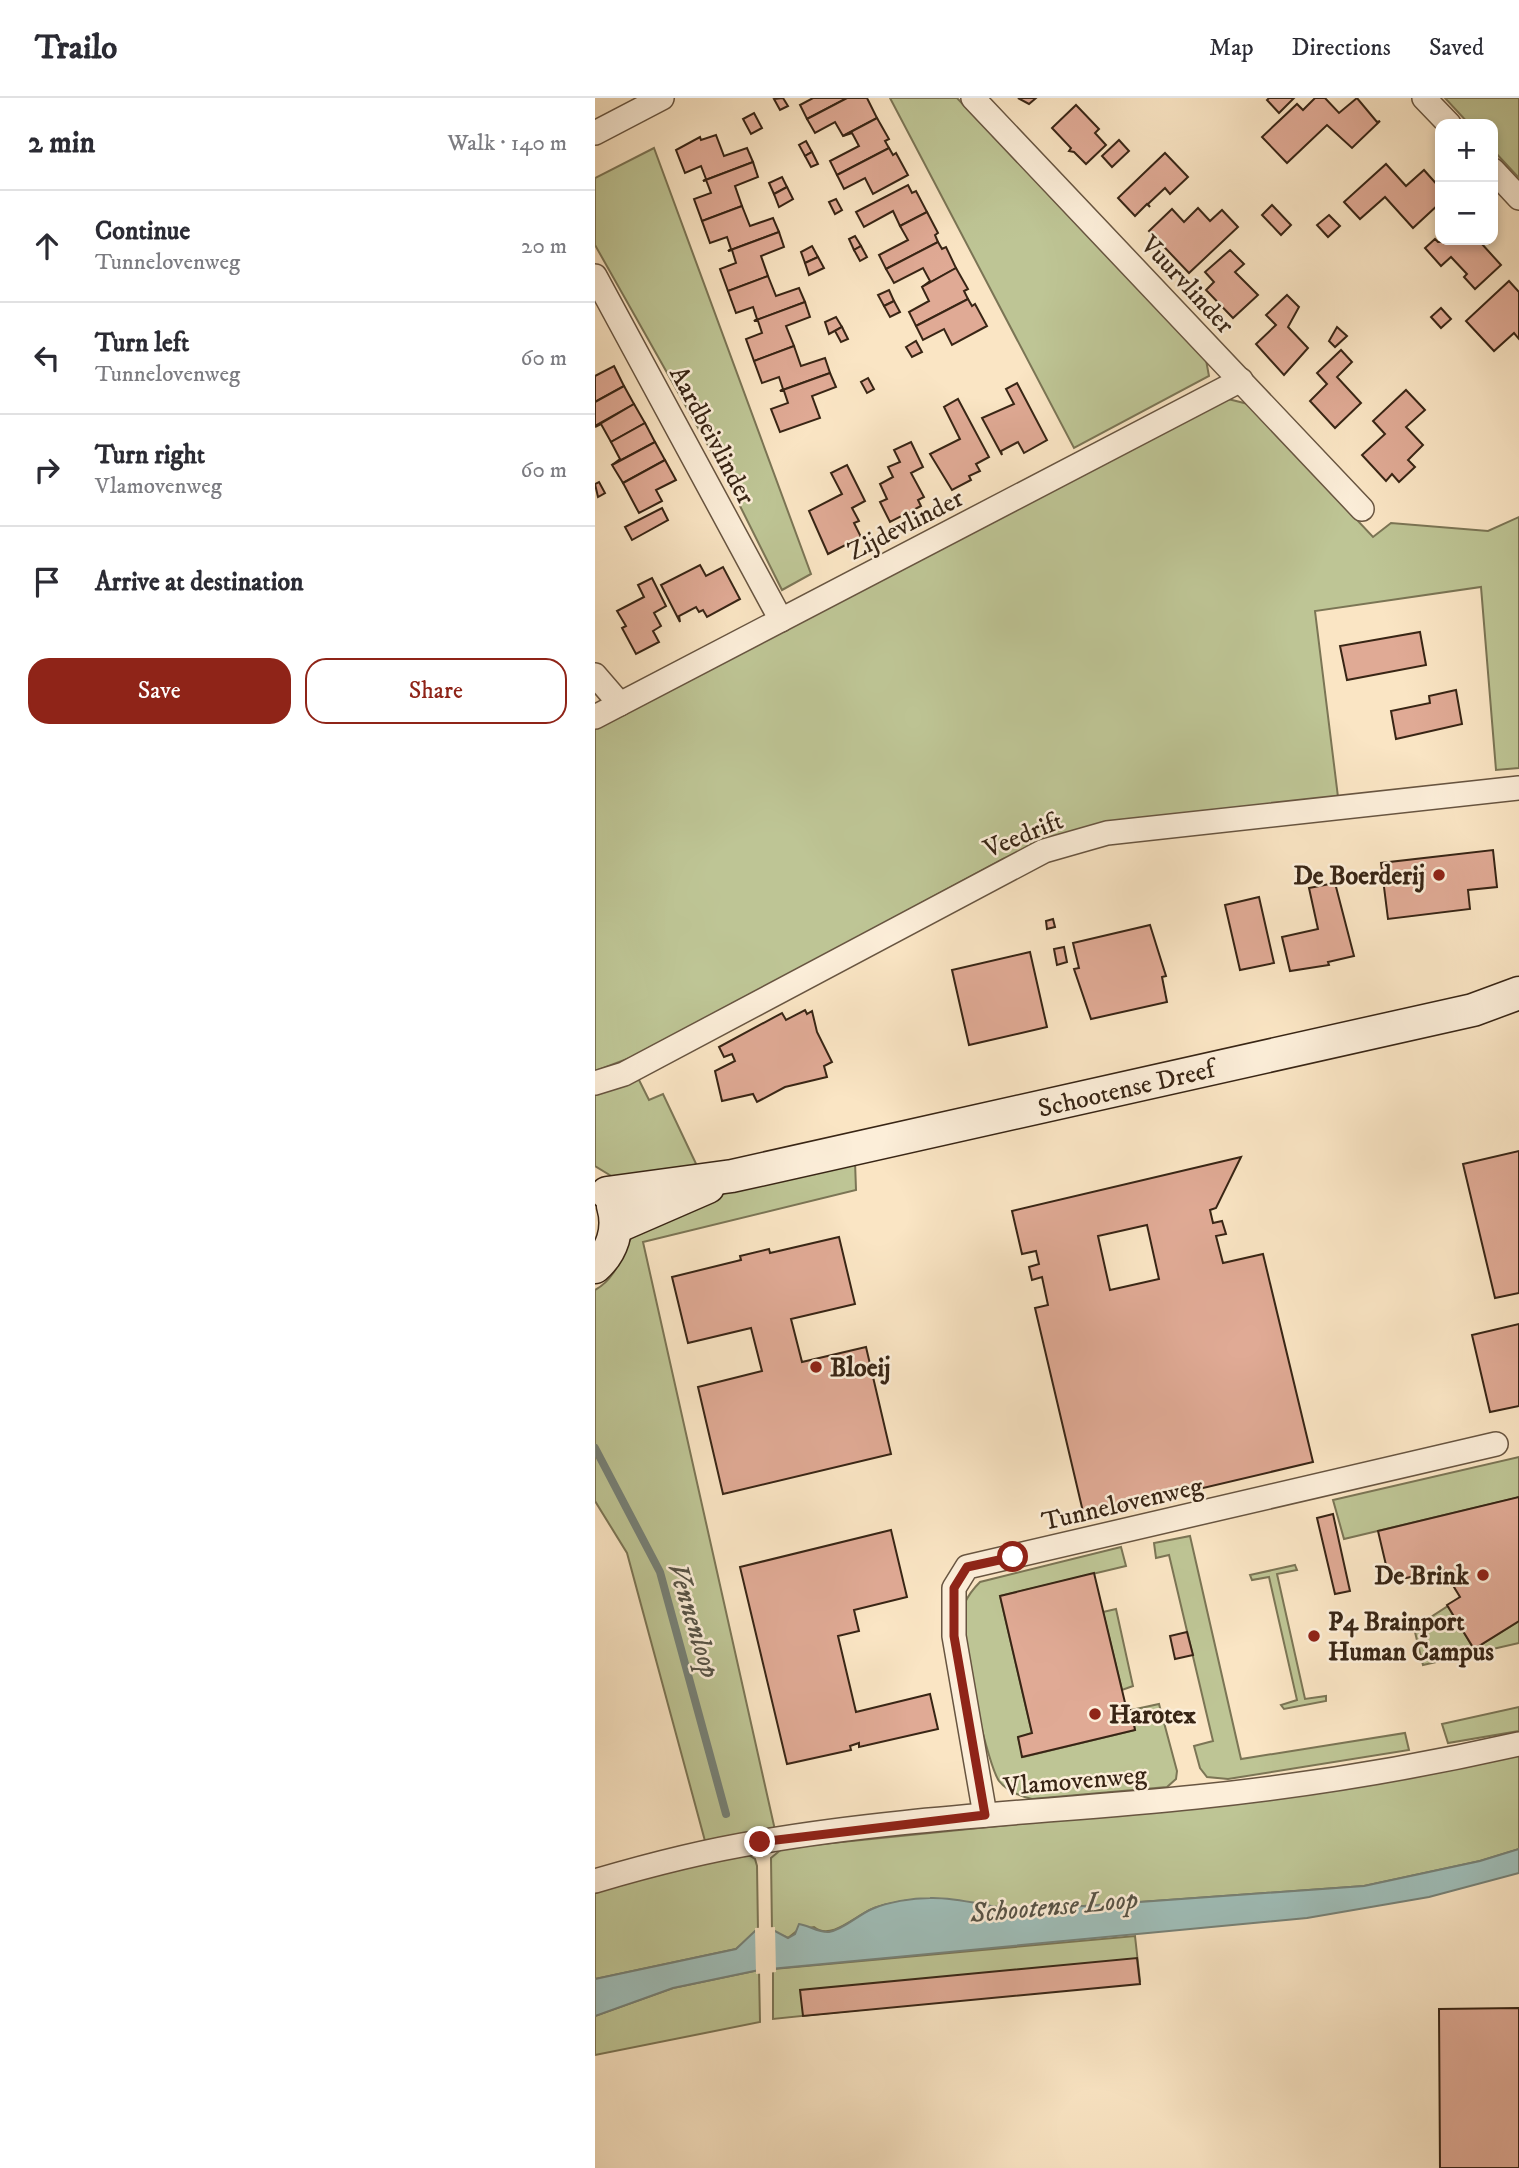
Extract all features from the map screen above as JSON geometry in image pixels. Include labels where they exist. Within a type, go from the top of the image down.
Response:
[{"type":"street","points":[[595,132],[662,98]]},
{"type":"street","name":"Vuurvlinder","points":[[973,98],[1362,509]]},
{"type":"street","points":[[1423,98],[1444,119]]},
{"type":"street","points":[[1498,175],[1519,198]]},
{"type":"street","name":"Aardbeivlinder","points":[[595,276],[781,620]]},
{"type":"street","name":"Zijdevlinder","points":[[595,717],[1241,380]]},
{"type":"street","points":[[595,676],[620,704]]},
{"type":"street","name":"Veedrift","points":[[595,1083],[624,1073],[1044,851],[1107,833],[1519,788]]},
{"type":"street","name":"Schootense Dreef","points":[[601,1186],[732,1176],[1473,1010],[1519,993]]},
{"type":"street","name":"Schootense Dreef","points":[[616,1227],[732,1176]]},
{"type":"street","points":[[595,1268],[611,1248],[616,1227],[615,1209],[601,1186]]},
{"type":"street","name":"Tunnelovenweg","points":[[985,1815],[954,1636],[954,1588],[967,1567],[1496,1444]]},
{"type":"street","name":"Vlamovenweg","points":[[595,1881],[669,1860],[760,1842],[985,1815],[1204,1796],[1437,1762],[1519,1744]]},
{"type":"green space","points":[[890,98],[957,98],[1206,360],[1209,376],[1074,448]]},
{"type":"green space","points":[[1445,98],[1519,98],[1519,178],[1498,155],[1498,119],[1464,119]]},
{"type":"green space","points":[[654,148],[811,574],[782,590],[723,472],[595,245],[595,178]]},
{"type":"green space","points":[[1228,399],[1248,404],[1373,537],[1391,523],[1488,531],[1519,517],[1519,768],[1496,770],[1481,587],[1315,611],[1338,797],[1044,841],[1003,859],[643,1053],[595,1071],[595,728]]},
{"type":"green space","points":[[637,1076],[649,1100],[663,1094],[698,1168],[613,1177],[595,1166],[595,1091]]},
{"type":"green space","points":[[855,1161],[856,1190],[643,1242],[777,1839],[708,1852],[627,1553],[595,1501],[595,1290],[614,1272],[633,1234],[717,1195]]},
{"type":"green space","points":[[1519,1457],[1519,1497],[1344,1539],[1333,1500]]},
{"type":"green space","points":[[1190,1536],[1241,1759],[1405,1733],[1409,1750],[1228,1779],[1207,1777],[1200,1768],[1194,1746],[1213,1741],[1169,1555],[1156,1558],[1154,1543]]},
{"type":"green space","points":[[1121,1547],[1126,1566],[1000,1596],[1032,1733],[1018,1738],[1023,1757],[1135,1730],[1131,1710],[1159,1704],[1177,1771],[1176,1779],[1167,1787],[1032,1799],[1018,1795],[999,1781],[988,1753],[962,1636],[960,1618],[963,1606],[980,1582]]},
{"type":"green space","points":[[1295,1565],[1297,1570],[1277,1574],[1305,1699],[1326,1696],[1326,1701],[1284,1709],[1281,1705],[1297,1700],[1269,1577],[1252,1580],[1250,1575]]},
{"type":"green space","points":[[1448,1606],[1474,1649],[1519,1621],[1519,1643],[1423,1665],[1414,1628]]},
{"type":"green space","points":[[1116,1609],[1133,1686],[1122,1690],[1103,1612]]},
{"type":"green space","points":[[1519,1707],[1519,1731],[1448,1743],[1442,1724]]},
{"type":"green space","points":[[1519,1754],[1519,1849],[1480,1861],[1364,1886],[1028,1910],[947,1900],[914,1900],[875,1908],[843,1926],[828,1931],[814,1927],[798,1930],[788,1938],[772,1931],[771,1858],[783,1848],[1195,1806]]},
{"type":"green space","points":[[747,1854],[755,1859],[757,1866],[758,1931],[736,1949],[595,1979],[595,1891],[669,1870]]},
{"type":"green space","points":[[1135,1936],[1140,1981],[773,2019],[773,1969]]},
{"type":"green space","points":[[759,1970],[760,2022],[595,2055],[595,2016],[673,1988]]},
{"type":"water","points":[[1519,1849],[1519,1873],[1429,1897],[1307,1918],[759,1970],[673,1988],[595,2016],[595,1979],[736,1949],[755,1931],[775,1931],[788,1938],[795,1934],[799,1924],[821,1931],[834,1931],[872,1909],[900,1901],[942,1898],[1028,1910],[1364,1886],[1480,1861]]},
{"type":"pier","points":[[775,1927],[776,1972],[756,1974],[755,1928]]},
{"type":"building","points":[[783,98],[788,106],[780,110],[774,99]]},
{"type":"building","points":[[813,98],[847,98],[807,119],[800,105]]},
{"type":"building","points":[[847,98],[867,98],[877,118],[843,136],[835,122],[815,133],[807,119]]},
{"type":"building","points":[[1018,98],[1036,98],[1029,104]]},
{"type":"building","points":[[1294,98],[1279,113],[1267,100]]},
{"type":"building","points":[[1315,98],[1325,98],[1339,113],[1357,98],[1377,122],[1380,121],[1352,148],[1327,125],[1287,163],[1262,137],[1297,104],[1303,110]]},
{"type":"building","points":[[1076,105],[1099,129],[1095,133],[1106,145],[1086,164],[1074,152],[1069,151],[1071,148],[1052,128]]},
{"type":"building","points":[[754,113],[762,128],[751,134],[743,119]]},
{"type":"building","points":[[877,118],[889,139],[885,141],[889,148],[837,175],[830,161],[859,146],[852,133],[843,136]]},
{"type":"building","points":[[716,135],[724,156],[747,148],[753,162],[703,181],[706,179],[701,166],[685,173],[676,150],[700,137],[701,140]]},
{"type":"building","points":[[1119,140],[1129,151],[1112,167],[1102,156]]},
{"type":"building","points":[[806,141],[812,152],[805,156],[799,145]]},
{"type":"building","points":[[889,148],[893,155],[896,153],[908,175],[873,194],[865,178],[844,189],[837,175]]},
{"type":"building","points":[[812,152],[818,164],[811,167],[805,156]]},
{"type":"building","points":[[1165,153],[1188,177],[1170,194],[1165,188],[1148,204],[1150,207],[1147,204],[1135,216],[1118,198]]},
{"type":"building","points":[[753,162],[758,177],[735,186],[742,206],[702,221],[694,199],[711,193],[706,180],[703,181]]},
{"type":"building","points":[[1386,164],[1406,186],[1424,170],[1435,182],[1435,208],[1413,228],[1385,197],[1360,219],[1344,202]]},
{"type":"building","points":[[782,177],[787,187],[774,194],[769,183]]},
{"type":"building","points":[[908,185],[912,193],[916,191],[927,212],[900,226],[893,211],[864,227],[856,212]]},
{"type":"building","points":[[787,187],[793,199],[779,207],[774,194]]},
{"type":"building","points":[[836,199],[842,210],[835,214],[829,202]]},
{"type":"building","points":[[1272,205],[1291,225],[1281,235],[1262,215]]},
{"type":"building","points":[[742,206],[750,226],[773,218],[779,232],[728,251],[731,249],[727,237],[710,243],[702,221]]},
{"type":"building","points":[[1198,208],[1210,221],[1222,210],[1238,227],[1189,273],[1149,231],[1172,209],[1184,222]]},
{"type":"building","points":[[927,212],[938,233],[935,235],[938,242],[886,269],[879,255],[908,240],[900,226]]},
{"type":"building","points":[[1329,215],[1340,226],[1328,237],[1317,225]]},
{"type":"building","points":[[779,232],[784,247],[761,256],[768,276],[728,291],[720,269],[736,263],[732,250],[728,251]]},
{"type":"building","points":[[855,236],[861,246],[854,250],[849,239]]},
{"type":"building","points":[[1435,239],[1435,245],[1483,245],[1501,265],[1475,289],[1464,277],[1467,274],[1451,257],[1441,266],[1425,248]]},
{"type":"building","points":[[938,242],[942,249],[946,247],[956,268],[922,287],[930,281],[923,268],[894,283],[886,269]]},
{"type":"building","points":[[812,246],[818,257],[805,263],[801,252]]},
{"type":"building","points":[[861,246],[867,257],[860,261],[854,250]]},
{"type":"building","points":[[1230,250],[1244,264],[1235,272],[1258,295],[1233,318],[1206,290],[1214,282],[1205,272]]},
{"type":"building","points":[[818,257],[824,268],[809,275],[805,263]]},
{"type":"building","points":[[956,268],[968,289],[964,291],[968,299],[916,326],[909,312],[929,301],[922,287]]},
{"type":"building","points":[[768,276],[776,296],[799,288],[805,302],[754,321],[757,319],[753,307],[736,313],[728,291]]},
{"type":"building","points":[[1509,281],[1519,292],[1519,339],[1514,333],[1494,351],[1466,321]]},
{"type":"building","points":[[889,290],[894,301],[884,306],[878,295]]},
{"type":"building","points":[[1287,295],[1299,307],[1288,327],[1308,348],[1284,375],[1256,344],[1276,325],[1266,315]]},
{"type":"building","points":[[968,299],[972,306],[975,304],[987,326],[952,345],[944,329],[923,340],[916,326]]},
{"type":"building","points":[[894,301],[900,312],[890,317],[884,306]]},
{"type":"building","points":[[805,302],[810,317],[786,326],[794,346],[754,361],[746,339],[762,333],[758,321],[754,321]]},
{"type":"building","points":[[1441,308],[1451,319],[1441,328],[1431,317]]},
{"type":"building","points":[[836,317],[842,327],[829,334],[825,322]]},
{"type":"building","points":[[842,327],[848,339],[841,342],[835,331]]},
{"type":"building","points":[[1337,327],[1347,336],[1335,347],[1329,341]]},
{"type":"building","points":[[916,341],[922,352],[912,357],[906,347]]},
{"type":"building","points":[[794,346],[801,366],[825,358],[830,373],[780,391],[783,389],[779,377],[762,383],[754,361]]},
{"type":"building","points":[[1341,350],[1352,362],[1337,377],[1361,403],[1335,428],[1310,401],[1327,384],[1317,373]]},
{"type":"building","points":[[614,366],[624,386],[595,402],[595,376]]},
{"type":"building","points":[[830,373],[836,387],[812,396],[820,418],[780,432],[771,409],[788,403],[784,391],[780,391]]},
{"type":"building","points":[[868,378],[874,389],[867,393],[861,382]]},
{"type":"building","points":[[1017,383],[1047,440],[1024,453],[1018,442],[1001,451],[1002,455],[982,418],[1014,404],[1006,389]]},
{"type":"building","points":[[624,386],[634,404],[595,426],[595,402]]},
{"type":"building","points":[[1406,390],[1425,410],[1406,427],[1423,445],[1408,460],[1415,467],[1399,482],[1392,474],[1386,481],[1362,455],[1385,434],[1373,421]]},
{"type":"building","points":[[958,399],[989,457],[976,464],[980,471],[969,476],[971,480],[952,490],[930,454],[960,439],[944,407]]},
{"type":"building","points":[[634,404],[645,423],[611,442],[601,424],[595,427]]},
{"type":"building","points":[[645,423],[655,442],[612,465],[620,459],[611,442]]},
{"type":"building","points":[[655,442],[665,460],[623,483],[612,465]]},
{"type":"building","points":[[911,442],[923,467],[911,473],[924,497],[918,500],[921,506],[890,522],[880,502],[887,499],[880,484],[893,477],[888,467],[900,462],[894,450]]},
{"type":"building","points":[[665,460],[676,480],[656,490],[662,501],[639,513],[623,483]]},
{"type":"building","points":[[847,465],[865,501],[852,508],[859,521],[854,523],[861,537],[828,554],[809,511],[842,494],[831,473]]},
{"type":"building","points":[[599,482],[605,493],[598,497],[595,484]]},
{"type":"building","points":[[662,508],[668,520],[632,540],[625,527]]},
{"type":"building","points":[[700,565],[706,576],[723,567],[740,599],[707,617],[703,610],[699,612],[696,607],[679,616],[680,622],[661,585]]},
{"type":"building","points":[[652,578],[666,606],[654,613],[661,626],[653,631],[659,642],[636,654],[622,628],[626,626],[617,611],[644,597],[638,585]]},
{"type":"building","points":[[1420,632],[1426,665],[1347,680],[1340,646]]},
{"type":"building","points":[[1456,690],[1462,724],[1396,739],[1391,711],[1430,703],[1429,696]]},
{"type":"building","name":"De Boerderij","points":[[1493,850],[1497,887],[1468,890],[1470,909],[1388,919],[1381,863]]},
{"type":"building","points":[[1335,883],[1354,956],[1328,962],[1329,965],[1290,971],[1282,937],[1318,929],[1309,888]]},
{"type":"building","points":[[1259,897],[1274,963],[1240,970],[1225,905]]},
{"type":"building","points":[[1053,919],[1055,927],[1047,929],[1046,921]]},
{"type":"building","points":[[1150,925],[1166,976],[1162,977],[1167,1002],[1091,1019],[1074,969],[1079,968],[1073,943]]},
{"type":"building","points":[[1064,947],[1067,962],[1057,965],[1054,949]]},
{"type":"building","points":[[1030,952],[1047,1027],[969,1045],[952,970]]},
{"type":"building","points":[[805,1010],[807,1014],[812,1011],[817,1032],[832,1062],[824,1066],[827,1077],[785,1087],[757,1102],[753,1094],[722,1101],[715,1071],[735,1061],[732,1054],[724,1057],[719,1047],[782,1013],[786,1020]]},
{"type":"building","points":[[1519,1151],[1519,1293],[1495,1298],[1463,1164]]},
{"type":"building","points":[[1241,1157],[1216,1208],[1210,1210],[1213,1223],[1222,1221],[1226,1234],[1216,1236],[1223,1263],[1263,1254],[1313,1462],[1084,1516],[1035,1308],[1048,1305],[1042,1277],[1032,1280],[1029,1267],[1039,1264],[1036,1251],[1022,1254],[1012,1211]],"holes":[[[1147,1225],[1159,1279],[1110,1290],[1098,1236]]]},
{"type":"building","name":"Bloeij","points":[[839,1237],[855,1304],[791,1319],[802,1362],[866,1347],[891,1454],[723,1494],[698,1387],[762,1371],[751,1328],[688,1343],[672,1277],[741,1260],[740,1256],[769,1249],[770,1253]]},
{"type":"building","points":[[1519,1324],[1519,1406],[1490,1412],[1472,1335]]},
{"type":"building","name":"De Brink","points":[[1519,1497],[1519,1621],[1474,1649],[1447,1605],[1460,1597],[1443,1569],[1390,1582],[1378,1531]]},
{"type":"building","points":[[1333,1514],[1350,1591],[1335,1594],[1317,1518]]},
{"type":"building","points":[[891,1530],[907,1597],[854,1610],[859,1631],[838,1636],[856,1712],[930,1694],[938,1729],[859,1747],[859,1743],[850,1746],[851,1750],[787,1764],[740,1567]]},
{"type":"building","points":[[1094,1573],[1127,1711],[1131,1710],[1135,1730],[1022,1757],[1018,1737],[1032,1733],[1000,1596]]},
{"type":"building","points":[[1187,1632],[1193,1655],[1175,1659],[1170,1636]]},
{"type":"building","points":[[1137,1958],[1140,1984],[803,2016],[800,1990]]},
{"type":"building","points":[[1519,2008],[1519,2168],[1440,2168],[1439,2009]]},
{"type":"waterway","name":"Vennenloop","points":[[595,1448],[660,1572],[726,1814]]},
{"type":"place","name":"De Boerderij","points":[[1439,875]]},
{"type":"place","name":"Bloeij","points":[[816,1367]]},
{"type":"place","name":"De Brink","points":[[1483,1575]]},
{"type":"place","name":"P4 Brainport Human Campus","points":[[1314,1636]]},
{"type":"place","name":"Harotex","points":[[1095,1714]]},
{"type":"route","points":[[760,1842],[985,1815],[954,1636],[954,1588],[967,1567],[1013,1557]]},
{"type":"water label","name":"Schootense Loop","points":[[1054,1905]]}]
